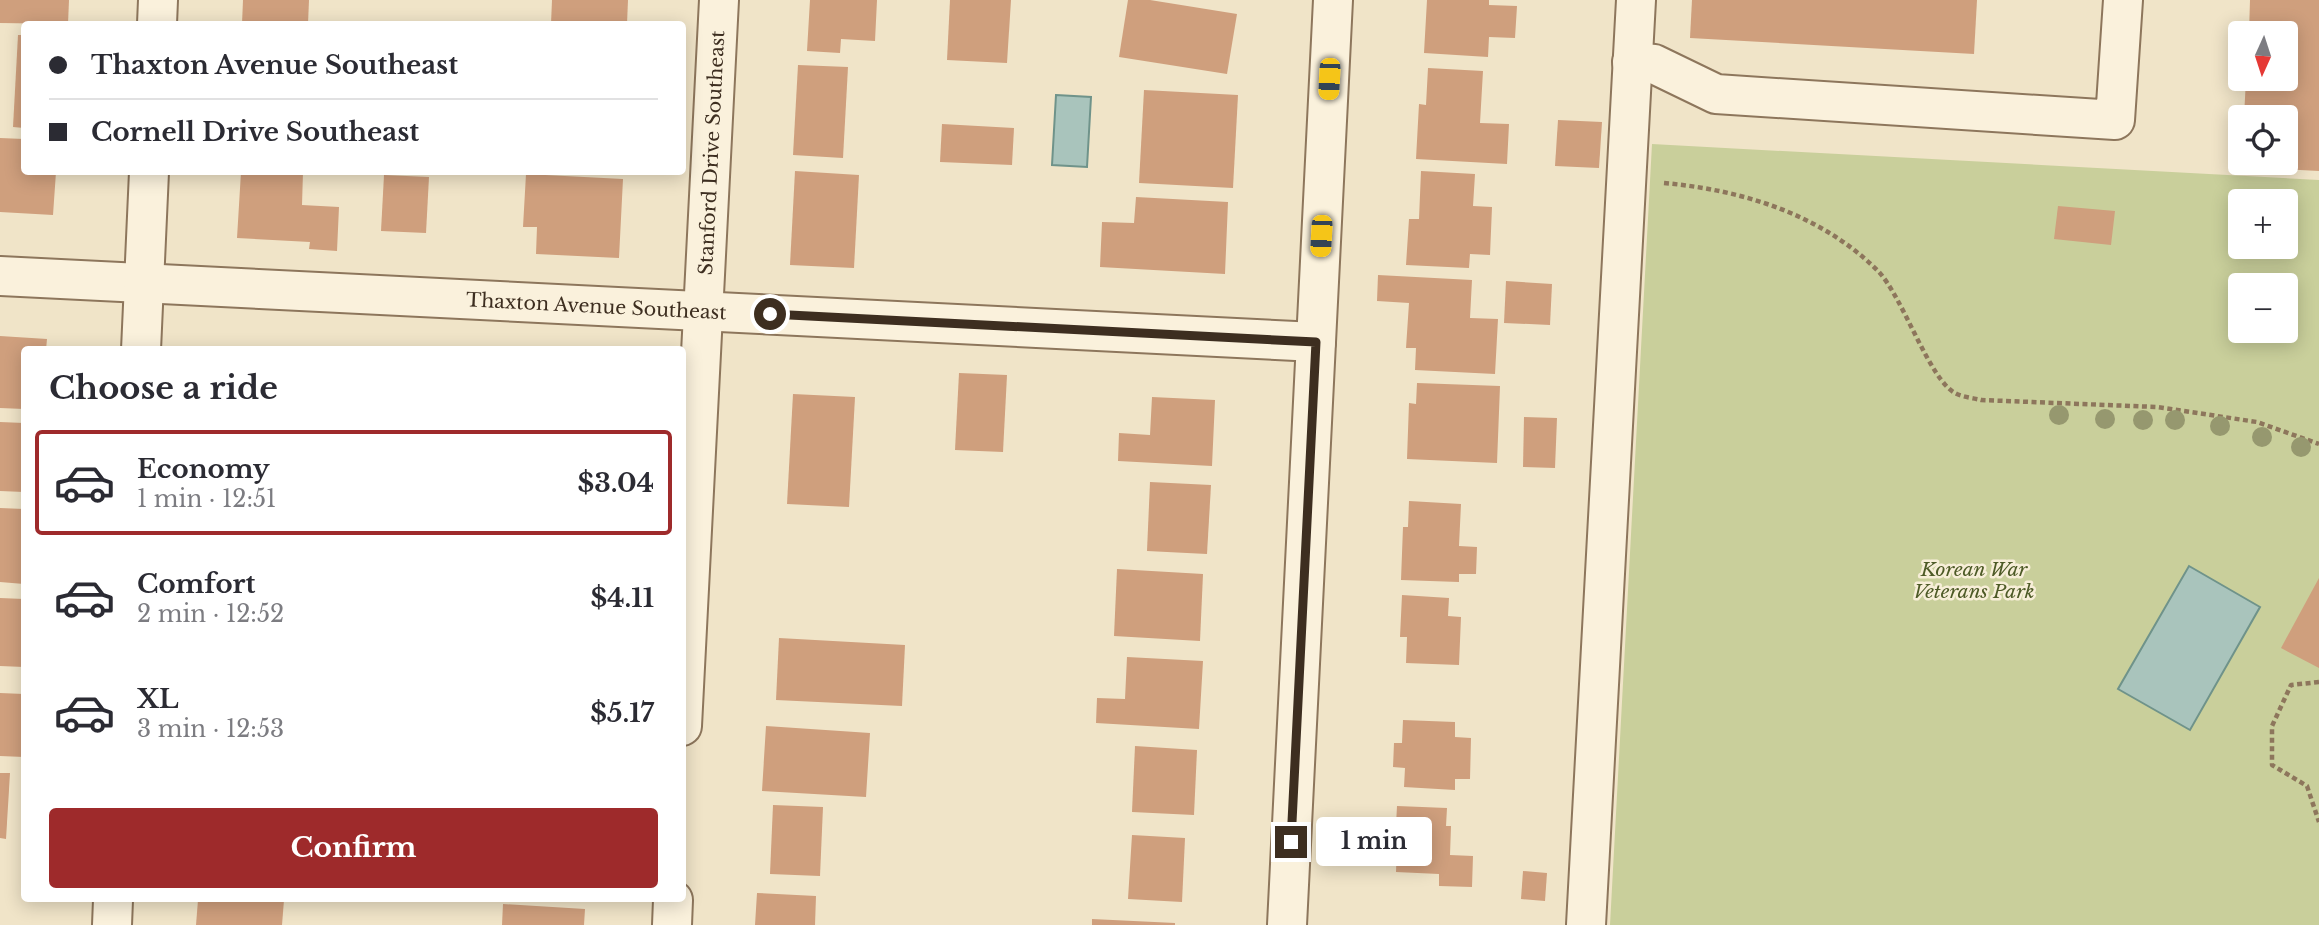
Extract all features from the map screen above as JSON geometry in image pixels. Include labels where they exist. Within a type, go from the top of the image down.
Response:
[{"type":"street","points":[[157,21],[158,0]]},
{"type":"street","name":"Stanford Drive Southeast","points":[[686,651],[719,0]]},
{"type":"street","points":[[1287,925],[1333,0]]},
{"type":"street","points":[[1586,925],[1636,0]]},
{"type":"street","points":[[1632,62],[1654,64],[1716,94],[2115,120],[2123,0]]},
{"type":"street","points":[[141,346],[149,175]]},
{"type":"street","name":"Thaxton Avenue Southeast","points":[[0,276],[1316,342]]},
{"type":"street","points":[[112,925],[113,902]]},
{"type":"street","points":[[672,925],[673,902]]},
{"type":"path","points":[[1626,180],[1705,187],[1780,208],[1834,234],[1880,273],[1912,325],[1939,377],[1955,393],[1981,400],[2157,407],[2257,422],[2319,444]]},
{"type":"path","points":[[2319,682],[2291,685],[2272,726],[2272,765],[2307,786],[2319,822]]},
{"type":"green space","name":"Korean War Veterans Park","points":[[1652,144],[2319,180],[2319,925],[1610,925]]},
{"type":"water","points":[[1056,95],[1091,97],[1087,167],[1052,165]]},
{"type":"water","points":[[2189,566],[2260,607],[2190,730],[2118,689]]},
{"type":"building","points":[[0,0],[69,0],[68,21],[0,23]]},
{"type":"building","points":[[243,0],[309,0],[308,21],[242,21]]},
{"type":"building","points":[[552,0],[628,0],[627,21],[551,21]]},
{"type":"building","points":[[810,0],[877,0],[875,41],[841,39],[840,53],[807,51]]},
{"type":"building","points":[[950,0],[1011,0],[1007,63],[947,60]]},
{"type":"building","points":[[1128,0],[1150,0],[1237,14],[1227,74],[1119,57]]},
{"type":"building","points":[[1427,0],[1489,0],[1489,5],[1517,6],[1515,38],[1489,37],[1488,57],[1424,53]]},
{"type":"building","points":[[1692,0],[1977,0],[1974,54],[1690,38]]},
{"type":"building","points":[[2250,0],[2319,0],[2319,171],[2298,170],[2298,105],[2245,105],[2245,91],[2298,91],[2298,21],[2249,21]]},
{"type":"building","points":[[18,35],[21,35],[21,128],[13,127]]},
{"type":"building","points":[[798,65],[848,67],[843,158],[793,155]]},
{"type":"building","points":[[1428,68],[1483,71],[1480,123],[1509,124],[1507,164],[1416,159],[1419,104],[1426,105]]},
{"type":"building","points":[[1144,90],[1238,95],[1233,188],[1139,183]]},
{"type":"building","points":[[1558,120],[1602,122],[1599,168],[1555,166]]},
{"type":"building","points":[[942,124],[1014,128],[1012,165],[940,162]]},
{"type":"building","points":[[0,138],[21,139],[21,175],[56,175],[53,215],[0,212]]},
{"type":"building","points":[[795,171],[859,175],[854,268],[790,265]]},
{"type":"building","points":[[1421,171],[1475,174],[1473,206],[1492,207],[1490,255],[1470,254],[1469,268],[1406,265],[1409,219],[1419,219]]},
{"type":"building","points":[[241,175],[303,175],[302,205],[339,207],[337,251],[309,249],[310,242],[237,238]]},
{"type":"building","points":[[384,175],[429,177],[426,233],[381,231]]},
{"type":"building","points":[[526,175],[623,179],[619,258],[536,254],[537,227],[523,227]]},
{"type":"building","points":[[1136,197],[1228,202],[1225,274],[1100,267],[1102,222],[1134,223]]},
{"type":"building","points":[[2058,206],[2115,211],[2111,245],[2054,239]]},
{"type":"building","points":[[1378,275],[1472,280],[1470,318],[1498,319],[1495,374],[1415,370],[1416,348],[1406,348],[1409,303],[1377,301]]},
{"type":"building","points":[[1506,281],[1552,284],[1550,325],[1504,323]]},
{"type":"building","points":[[0,336],[47,339],[46,346],[21,346],[21,409],[0,408]]},
{"type":"building","points":[[959,373],[1007,375],[1003,452],[955,450]]},
{"type":"building","points":[[1417,383],[1500,386],[1497,463],[1407,459],[1409,403],[1416,404]]},
{"type":"building","points":[[793,394],[855,397],[849,507],[787,504]]},
{"type":"building","points":[[1152,397],[1215,400],[1212,466],[1118,461],[1119,433],[1150,435]]},
{"type":"building","points":[[1524,417],[1557,418],[1555,468],[1523,467]]},
{"type":"building","points":[[0,422],[21,423],[21,492],[0,491]]},
{"type":"building","points":[[1150,482],[1211,485],[1207,554],[1147,551]]},
{"type":"building","points":[[1409,501],[1461,504],[1459,546],[1477,547],[1476,574],[1459,574],[1459,582],[1401,580],[1403,527],[1408,527]]},
{"type":"building","points":[[0,508],[21,509],[21,584],[0,582]]},
{"type":"building","points":[[1117,569],[1203,574],[1200,641],[1114,636]]},
{"type":"building","points":[[2319,578],[2319,668],[2281,648]]},
{"type":"building","points":[[1402,595],[1449,598],[1448,616],[1461,617],[1459,665],[1406,663],[1407,637],[1400,637]]},
{"type":"building","points":[[0,598],[21,599],[21,667],[0,666]]},
{"type":"building","points":[[779,638],[905,645],[902,706],[776,700]]},
{"type":"building","points":[[1127,657],[1203,661],[1199,729],[1096,723],[1097,698],[1125,699]]},
{"type":"building","points":[[0,693],[21,694],[21,757],[0,756]]},
{"type":"building","points":[[1403,720],[1455,722],[1455,737],[1471,738],[1470,779],[1455,779],[1455,790],[1404,787],[1405,768],[1393,767],[1394,743],[1402,743]]},
{"type":"building","points":[[766,726],[870,733],[866,797],[762,791]]},
{"type":"building","points":[[1135,746],[1197,750],[1194,815],[1132,812]]},
{"type":"building","points":[[0,773],[10,773],[6,839],[0,838]]},
{"type":"building","points":[[773,805],[823,807],[820,876],[770,874]]},
{"type":"building","points":[[1397,806],[1447,808],[1446,826],[1451,826],[1450,855],[1473,856],[1472,887],[1439,886],[1439,874],[1396,872],[1397,844],[1388,844],[1389,824],[1396,825]]},
{"type":"building","points":[[1132,835],[1185,838],[1182,902],[1128,899]]},
{"type":"building","points":[[1523,871],[1547,873],[1545,901],[1521,899]]},
{"type":"building","points":[[757,893],[816,896],[815,925],[755,925]]},
{"type":"building","points":[[198,902],[284,902],[282,925],[196,925]]},
{"type":"building","points":[[503,904],[585,909],[584,925],[502,925]]},
{"type":"building","points":[[1092,919],[1175,923],[1175,925],[1092,925]]},
{"type":"route","points":[[770,314],[1316,342],[1291,842]]}]
